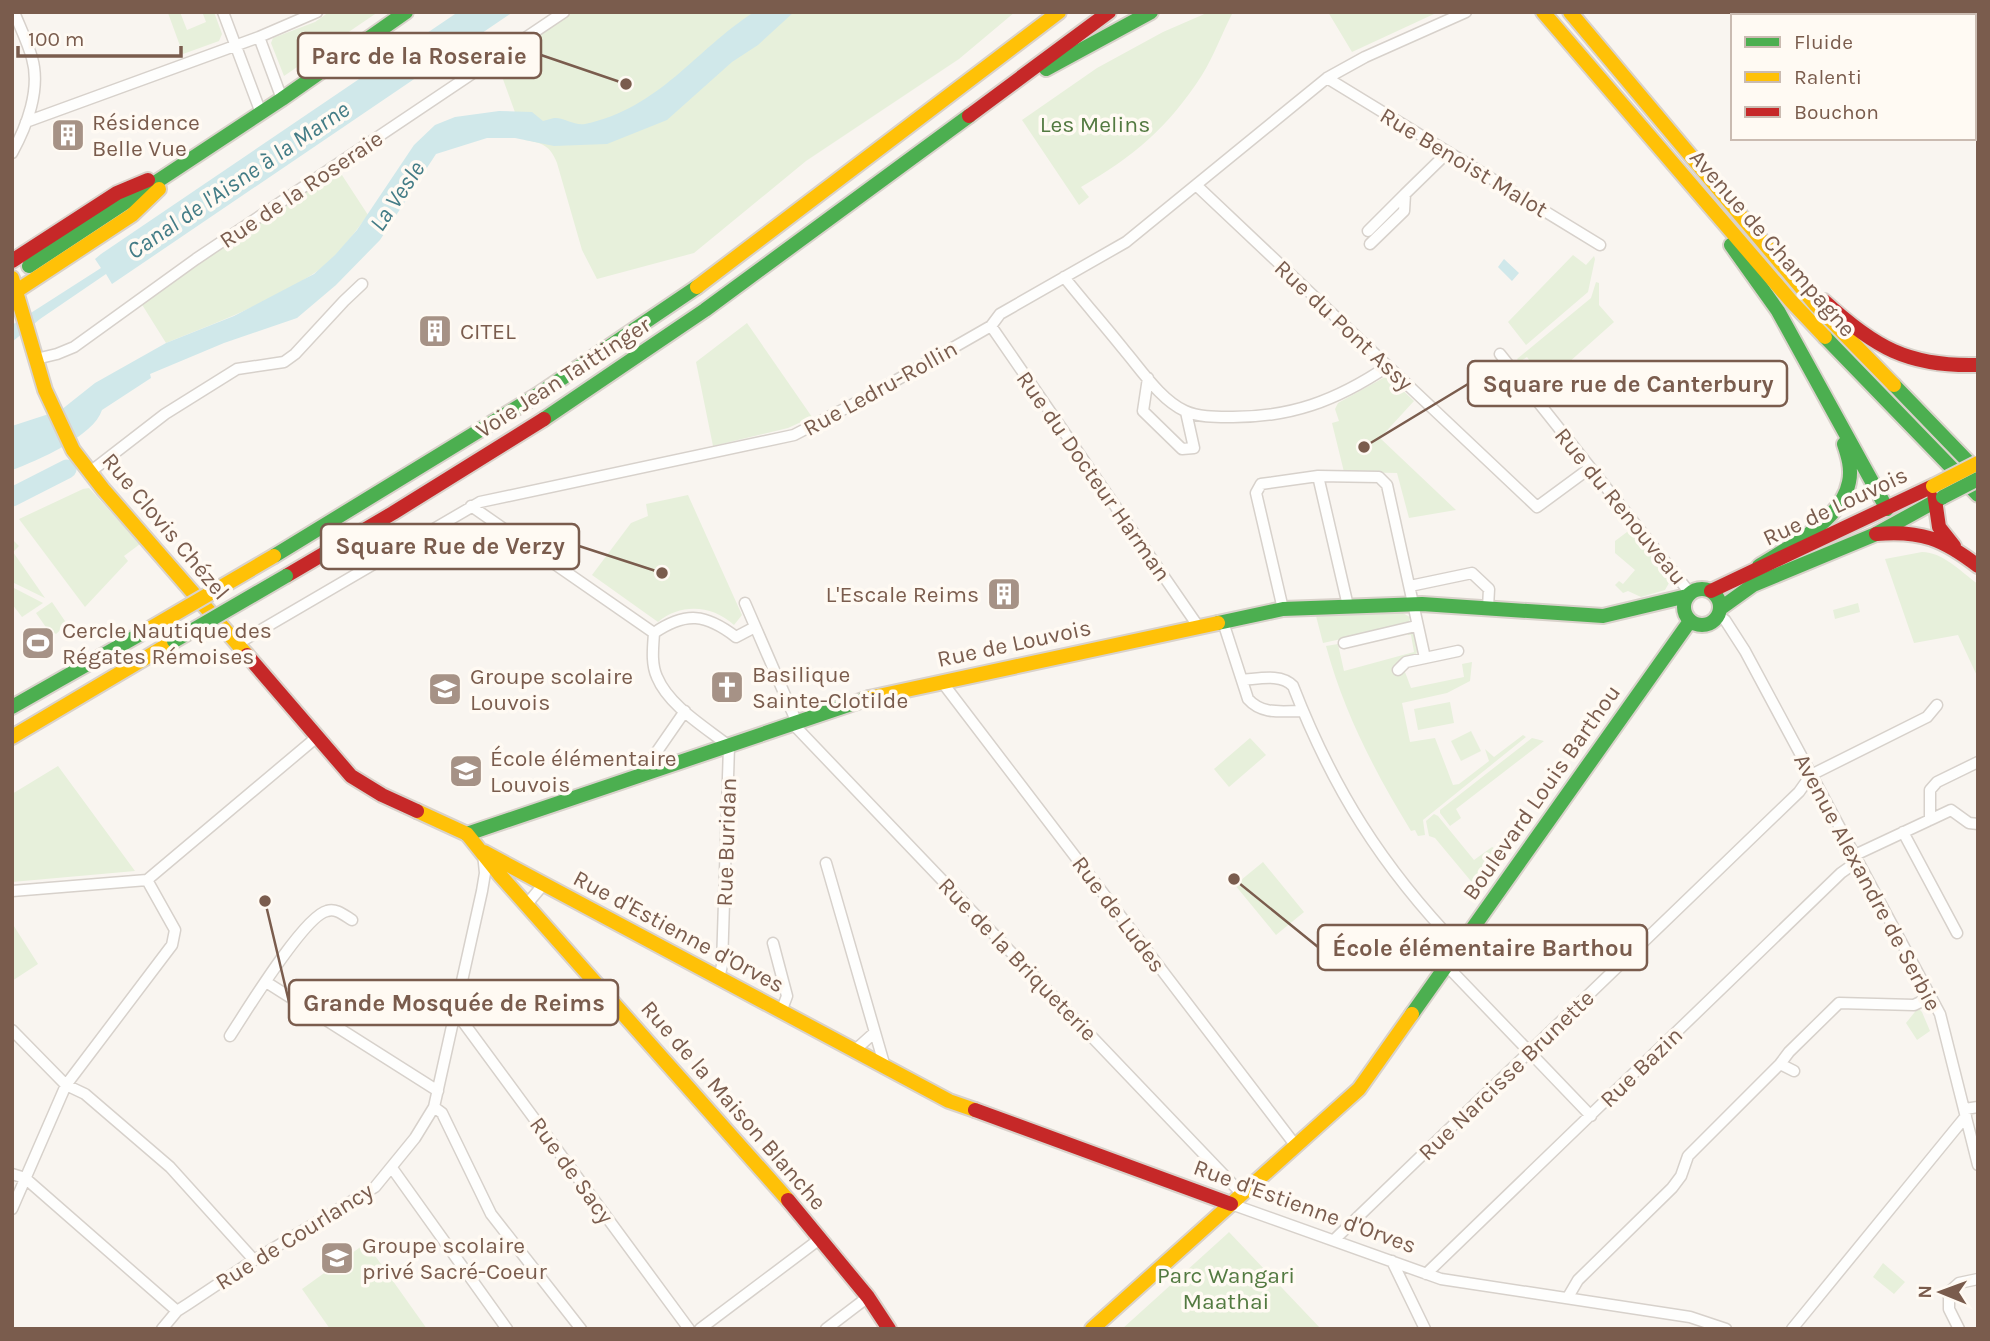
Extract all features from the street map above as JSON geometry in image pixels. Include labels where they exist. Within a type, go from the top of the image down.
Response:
[{"type":"main road","name":"Voie Jean Taittinger","points":[[12,707],[274,556],[436,459],[576,370],[661,312],[1059,12]]},
{"type":"main road","name":"Voie Jean Taittinger","points":[[12,737],[446,480],[589,390],[706,309],[1109,12]]},
{"type":"main road","points":[[999,92],[1088,48],[1151,12]]},
{"type":"main road","name":"Avenue de Champagne","points":[[1543,12],[1791,301],[1978,495]]},
{"type":"main road","name":"Avenue de Champagne","points":[[1570,12],[1815,304],[1978,472]]},
{"type":"main road","points":[[29,266],[282,99],[405,13]]},
{"type":"main road","points":[[1614,95],[1631,125],[1732,245],[1767,293],[1886,509],[1912,515]]},
{"type":"main road","points":[[12,261],[117,193],[185,164]]},
{"type":"main road","points":[[15,291],[132,215],[185,164]]},
{"type":"main road","points":[[1753,229],[1863,336],[1897,355],[1928,365],[1978,365]]},
{"type":"main road","name":"Rue Clovis Chézel","points":[[15,291],[48,393],[72,449],[90,472],[351,776],[400,804],[467,834]]},
{"type":"main road","points":[[1759,566],[1825,520],[1844,493],[1848,485],[1850,462],[1835,416]]},
{"type":"main road","name":"Rue de Louvois","points":[[1720,612],[1737,595],[1780,573],[1876,534],[1912,515],[1978,463]]},
{"type":"main road","name":"Rue de Louvois","points":[[1711,590],[1886,509],[1937,495],[1978,479]]},
{"type":"main road","points":[[1937,495],[1939,527],[1955,547],[1978,566]]},
{"type":"main road","points":[[1876,534],[1902,531],[1926,534],[1955,547]]},
{"type":"main road","points":[[1700,589],[1711,590],[1718,598],[1720,612],[1707,625],[1698,625],[1687,617],[1684,603],[1689,594],[1700,589]]},
{"type":"main road","name":"Rue de Louvois","points":[[467,834],[873,697],[1283,609],[1411,605],[1603,615],[1689,594]]},
{"type":"main road","name":"Rue de Louvois","points":[[1648,604],[1687,617]]},
{"type":"main road","name":"Boulevard Louis Barthou","points":[[1092,1329],[1359,1089],[1687,617]]},
{"type":"main road","points":[[12,742],[30,727]]},
{"type":"main road","name":"Rue de la Maison Blanche","points":[[467,834],[499,874],[821,1238],[869,1297],[889,1329]]},
{"type":"main road","name":"Rue d'Estienne d'Orves","points":[[483,852],[949,1101],[1237,1199]]},
{"type":"street","points":[[12,153],[26,122],[33,94],[34,67],[14,12]]},
{"type":"street","points":[[223,12],[261,113]]},
{"type":"street","points":[[26,122],[258,37],[317,12]]},
{"type":"street","name":"Rue de la Roseraie","points":[[34,353],[57,354],[74,347],[197,259],[564,12]]},
{"type":"street","name":"Rue Ledru-Rollin","points":[[237,644],[485,500],[794,435],[991,326],[1000,314],[1126,242],[1327,78],[1365,57],[1466,12]]},
{"type":"street","points":[[258,37],[282,99]]},
{"type":"street","name":"Rue Benoist Malot","points":[[1327,78],[1601,245]]},
{"type":"street","points":[[1368,231],[1448,152]]},
{"type":"street","name":"Rue du Pont Assy","points":[[1196,185],[1537,507],[1590,468]]},
{"type":"street","points":[[1370,244],[1404,211],[1405,194]]},
{"type":"street","points":[[1064,277],[1148,378],[1168,399],[1186,412],[1250,417],[1282,414],[1321,403],[1361,384],[1388,366]]},
{"type":"street","points":[[90,472],[165,414],[237,369],[284,362],[295,355],[344,300],[362,284]]},
{"type":"street","name":"Rue du Docteur Harman","points":[[991,326],[1198,626]]},
{"type":"street","name":"Rue du Renouveau","points":[[1500,354],[1689,594]]},
{"type":"street","points":[[1148,378],[1143,411],[1182,449],[1194,448],[1186,412]]},
{"type":"street","points":[[1318,475],[1348,606]]},
{"type":"street","points":[[1283,609],[1256,493],[1261,484],[1318,475],[1379,477],[1387,485],[1424,658]]},
{"type":"street","points":[[471,506],[654,633]]},
{"type":"street","points":[[1410,586],[1472,573],[1489,589],[1488,607]]},
{"type":"street","name":"Rue de la Briqueterie","points":[[745,603],[796,723],[1237,1199]]},
{"type":"street","name":"Avenue Alexandre de Serbie","points":[[1720,612],[1745,651],[1940,1014],[1978,1165]]},
{"type":"street","points":[[654,633],[685,617],[712,620],[736,637],[755,627]]},
{"type":"street","points":[[1223,622],[1248,699],[1254,706],[1266,711],[1302,711]]},
{"type":"street","points":[[1344,643],[1416,626]]},
{"type":"street","points":[[654,633],[653,662],[662,688],[685,711],[729,746]]},
{"type":"street","points":[[1398,670],[1406,662],[1458,651]]},
{"type":"street","points":[[1242,680],[1277,678],[1288,680],[1293,686],[1332,775],[1372,843],[1422,907],[1459,947]]},
{"type":"street","name":"Rue de Ludes","points":[[942,682],[1296,1146]]},
{"type":"street","name":"Rue Narcisse Brunette","points":[[1335,1239],[1799,792],[1811,775],[1927,717],[1937,705]]},
{"type":"street","points":[[639,777],[685,711]]},
{"type":"street","points":[[12,891],[147,880],[317,737]]},
{"type":"street","name":"Rue Buridan","points":[[719,979],[722,965],[729,746]]},
{"type":"street","points":[[1930,820],[1930,790],[1937,782],[1978,762]]},
{"type":"street","name":"Rue Bazin","points":[[1426,1274],[1856,858],[1951,810],[1969,822],[1978,824]]},
{"type":"street","points":[[1903,832],[1957,933]]},
{"type":"street","name":"Rue de Courlancy","points":[[162,1329],[177,1311],[254,1260],[374,1187],[392,1168],[434,1107],[482,891],[485,873],[483,852]]},
{"type":"street","points":[[826,863],[886,1067]]},
{"type":"street","points":[[12,1209],[66,1085],[172,945],[175,930],[147,880]]},
{"type":"street","points":[[527,904],[543,884]]},
{"type":"street","points":[[230,1036],[292,944],[317,915],[327,910],[336,911],[352,920]]},
{"type":"street","points":[[774,943],[788,996],[781,1012]]},
{"type":"street","points":[[1446,965],[1591,1116]]},
{"type":"street","points":[[266,982],[438,1091]]},
{"type":"street","points":[[1568,1297],[1578,1280],[1672,1188],[1681,1176],[1688,1156],[1839,1003],[1914,1005],[1931,997]]},
{"type":"street","name":"Rue de Sacy","points":[[455,1011],[689,1329]]},
{"type":"street","points":[[12,1030],[66,1085],[85,1094],[170,1167],[254,1260]]},
{"type":"street","points":[[854,1051],[874,1033]]},
{"type":"street","points":[[1780,1064],[1794,1071]]},
{"type":"street","points":[[434,1107],[442,1113],[491,1214],[581,1329]]},
{"type":"street","points":[[1792,1329],[1966,1113],[1978,1107]]},
{"type":"street","points":[[392,1168],[507,1329]]},
{"type":"street","points":[[12,1174],[25,1178],[177,1311]]},
{"type":"street","name":"Rue d'Estienne d'Orves","points":[[1237,1199],[1391,1262],[1441,1279],[1690,1317],[1726,1329]]},
{"type":"street","points":[[700,1329],[821,1238]]},
{"type":"street","points":[[1391,1262],[1424,1329]]},
{"type":"street","points":[[1959,1329],[1949,1309],[1950,1292],[1959,1283],[1978,1279]]},
{"type":"street","points":[[826,1329],[869,1297]]},
{"type":"green space","points":[[180,12],[187,30],[206,22],[203,14],[214,12],[222,34],[219,41],[183,54],[168,13]]},
{"type":"green space","points":[[329,12],[378,12],[284,76],[271,43],[273,38],[315,22]]},
{"type":"green space","points":[[569,12],[1015,12],[959,59],[806,161],[694,253],[597,279],[582,250],[557,163],[545,146],[525,140],[496,60]]},
{"type":"green space","name":"Les Melins","points":[[1209,12],[1233,12],[1202,75],[1163,126],[1149,139],[1081,187],[1089,197],[1079,205],[1022,120],[1097,68],[1163,32]]},
{"type":"green space","points":[[1328,12],[1433,12],[1434,14],[1352,52]]},
{"type":"green space","points":[[338,169],[368,215],[336,255],[313,274],[278,295],[166,343],[141,303]]},
{"type":"green space","points":[[1573,255],[1586,265],[1594,256],[1588,292],[1526,345],[1508,322]]},
{"type":"green space","points":[[1596,282],[1599,283],[1599,305],[1614,322],[1540,388],[1537,385],[1543,380],[1527,357],[1519,362],[1517,359],[1591,298]]},
{"type":"green space","points":[[747,323],[812,417],[788,428],[713,446],[696,362]]},
{"type":"green space","points":[[1385,377],[1391,379],[1414,401],[1380,438],[1456,510],[1409,518],[1397,473],[1344,472],[1332,423],[1339,421],[1335,409],[1338,403]]},
{"type":"green space","points":[[89,488],[140,544],[124,556],[128,561],[85,607],[19,519]]},
{"type":"green space","points":[[688,495],[742,615],[734,625],[716,613],[696,609],[676,612],[658,622],[592,575],[631,523],[648,516],[646,504]]},
{"type":"green space","points":[[1631,529],[1666,574],[1669,583],[1665,590],[1641,597],[1628,591],[1623,593],[1615,585],[1619,581],[1623,584],[1635,570],[1615,553],[1615,541]]},
{"type":"green space","points":[[12,539],[19,546],[13,552],[45,598],[12,582]]},
{"type":"green space","points":[[1922,552],[1944,559],[1978,584],[1978,678],[1958,635],[1914,643],[1885,559]]},
{"type":"green space","points":[[12,587],[43,603],[22,617],[12,604]]},
{"type":"green space","points":[[52,602],[67,624],[56,634],[50,633],[36,613]]},
{"type":"green space","points":[[1858,603],[1860,612],[1835,619],[1833,610]]},
{"type":"green space","points":[[1401,612],[1410,617],[1409,624],[1323,643],[1316,616]]},
{"type":"green space","points":[[1410,630],[1416,642],[1416,655],[1400,661],[1401,672],[1405,672],[1411,688],[1464,677],[1462,664],[1472,662],[1470,681],[1447,693],[1402,703],[1410,742],[1435,738],[1453,785],[1459,784],[1489,761],[1485,749],[1494,757],[1523,735],[1526,737],[1423,820],[1425,835],[1418,836],[1415,830],[1411,831],[1362,742],[1333,671],[1326,646],[1338,644],[1344,671],[1414,652],[1411,635],[1408,635],[1407,631]]},
{"type":"green space","points":[[1450,702],[1454,723],[1418,730],[1414,709]]},
{"type":"green space","points":[[1471,731],[1481,751],[1461,761],[1451,741]]},
{"type":"green space","points":[[1250,738],[1266,755],[1229,787],[1214,769]]},
{"type":"green space","points":[[1532,738],[1544,741],[1456,809],[1461,818],[1450,826],[1440,810]]},
{"type":"green space","points":[[58,766],[135,871],[12,882],[12,794]]},
{"type":"green space","points":[[1434,814],[1474,860],[1492,847],[1497,850],[1475,886],[1435,838],[1429,836],[1426,821]]},
{"type":"green space","points":[[1263,862],[1304,912],[1276,935],[1235,885]]},
{"type":"green space","points":[[12,923],[38,964],[12,981]]},
{"type":"green space","points":[[1918,1008],[1930,1031],[1917,1040],[1906,1023]]},
{"type":"green space","name":"Parc Wangari Maathai","points":[[1229,1232],[1321,1329],[1122,1329],[1227,1234]]},
{"type":"green space","points":[[366,1243],[427,1329],[330,1329],[302,1289]]},
{"type":"green space","points":[[1883,1263],[1905,1282],[1894,1294],[1873,1277]]},
{"type":"water","name":"Canal de l'Aisne à la Marne","points":[[458,12],[513,12],[112,284],[106,274],[40,319],[12,342],[12,325],[101,268],[95,259],[101,254]]},
{"type":"water","points":[[754,12],[794,12],[667,120],[607,144],[554,146],[515,138],[487,138],[436,154],[380,240],[336,285],[297,318],[224,343],[150,374],[151,378],[102,410],[97,420],[77,438],[12,470],[12,426],[61,410],[95,383],[166,343],[234,316],[314,274],[357,230],[414,145],[435,125],[455,117],[499,111],[532,112],[543,121],[558,118],[581,124],[611,116],[656,92]]},
{"type":"water","points":[[1504,259],[1519,273],[1512,281],[1498,267]]},
{"type":"waterway","name":"La Vesle","points":[[12,497],[67,469]]},
{"type":"traffic: fast","points":[[29,266],[282,99],[406,12]]},
{"type":"traffic: fast","points":[[1046,69],[1151,12]]},
{"type":"traffic: fast","points":[[544,419],[705,310],[969,116]]},
{"type":"traffic: fast","points":[[1731,245],[1778,311],[1887,509]]},
{"type":"traffic: fast","points":[[274,556],[539,394],[697,287]]},
{"type":"traffic: fast","points":[[1825,337],[1978,495]]},
{"type":"traffic: fast","points":[[1894,385],[1978,472]]},
{"type":"traffic: fast","points":[[1759,566],[1813,531],[1836,508],[1844,496],[1850,477],[1844,444]]},
{"type":"traffic: fast","points":[[1943,497],[1978,479]]},
{"type":"traffic: fast","points":[[1721,608],[1753,585],[1876,534],[1943,497]]},
{"type":"traffic: fast","points":[[174,641],[286,576]]},
{"type":"traffic: fast","points":[[1702,589],[1715,594],[1720,607],[1715,620],[1702,625],[1689,620],[1684,607],[1689,594],[1702,589]]},
{"type":"traffic: fast","points":[[1218,623],[1283,609],[1422,604],[1603,616],[1687,596]]},
{"type":"traffic: fast","points":[[1412,1014],[1690,621]]},
{"type":"traffic: fast","points":[[12,707],[144,632]]},
{"type":"traffic: fast","points":[[467,834],[869,698]]},
{"type":"traffic: slow","points":[[697,287],[1059,12]]},
{"type":"traffic: slow","points":[[1543,12],[1825,337]]},
{"type":"traffic: slow","points":[[1570,12],[1815,304],[1894,385]]},
{"type":"traffic: slow","points":[[12,294],[132,215],[159,189]]},
{"type":"traffic: slow","points":[[12,278],[45,390],[73,450],[103,489],[247,655]]},
{"type":"traffic: slow","points":[[1933,486],[1978,463]]},
{"type":"traffic: slow","points":[[144,632],[274,556]]},
{"type":"traffic: slow","points":[[869,698],[1218,623]]},
{"type":"traffic: slow","points":[[12,737],[174,641]]},
{"type":"traffic: slow","points":[[417,811],[467,834],[499,874],[788,1200]]},
{"type":"traffic: slow","points":[[484,852],[949,1101],[975,1110]]},
{"type":"traffic: slow","points":[[1092,1329],[1359,1089],[1412,1014]]},
{"type":"traffic: jam","points":[[969,116],[1109,12]]},
{"type":"traffic: jam","points":[[12,261],[117,193],[148,180]]},
{"type":"traffic: jam","points":[[1824,301],[1859,331],[1894,351],[1931,362],[1978,365]]},
{"type":"traffic: jam","points":[[286,576],[544,419]]},
{"type":"traffic: jam","points":[[1711,591],[1933,486]]},
{"type":"traffic: jam","points":[[1933,486],[1939,527],[1954,546]]},
{"type":"traffic: jam","points":[[1876,534],[1906,534],[1931,538],[1954,549],[1978,566]]},
{"type":"traffic: jam","points":[[247,655],[351,776],[382,795],[417,811]]},
{"type":"traffic: jam","points":[[975,1110],[1231,1204]]},
{"type":"traffic: jam","points":[[788,1200],[868,1297],[889,1329]]},
{"type":"place","name":"Parc de la Roseraie","points":[[626,84]]},
{"type":"place","name":"Résidence Belle Vue","points":[[68,135]]},
{"type":"place","name":"CITEL","points":[[435,331]]},
{"type":"place","name":"Square rue de Canterbury","points":[[1364,447]]},
{"type":"place","name":"Square Rue de Verzy","points":[[662,573]]},
{"type":"place","name":"L'Escale Reims","points":[[1004,594]]},
{"type":"place","name":"Cercle Nautique des Régates Rémoises","points":[[38,643]]},
{"type":"place","name":"Basilique Sainte-Clotilde","points":[[727,687]]},
{"type":"place","name":"Groupe scolaire Louvois","points":[[445,689]]},
{"type":"place","name":"École élémentaire Louvois","points":[[466,771]]},
{"type":"place","name":"École élémentaire Barthou","points":[[1234,879]]},
{"type":"place","name":"Grande Mosquée de Reims","points":[[265,901]]},
{"type":"place","name":"Groupe scolaire privé Sacré-Coeur","points":[[337,1258]]}]
